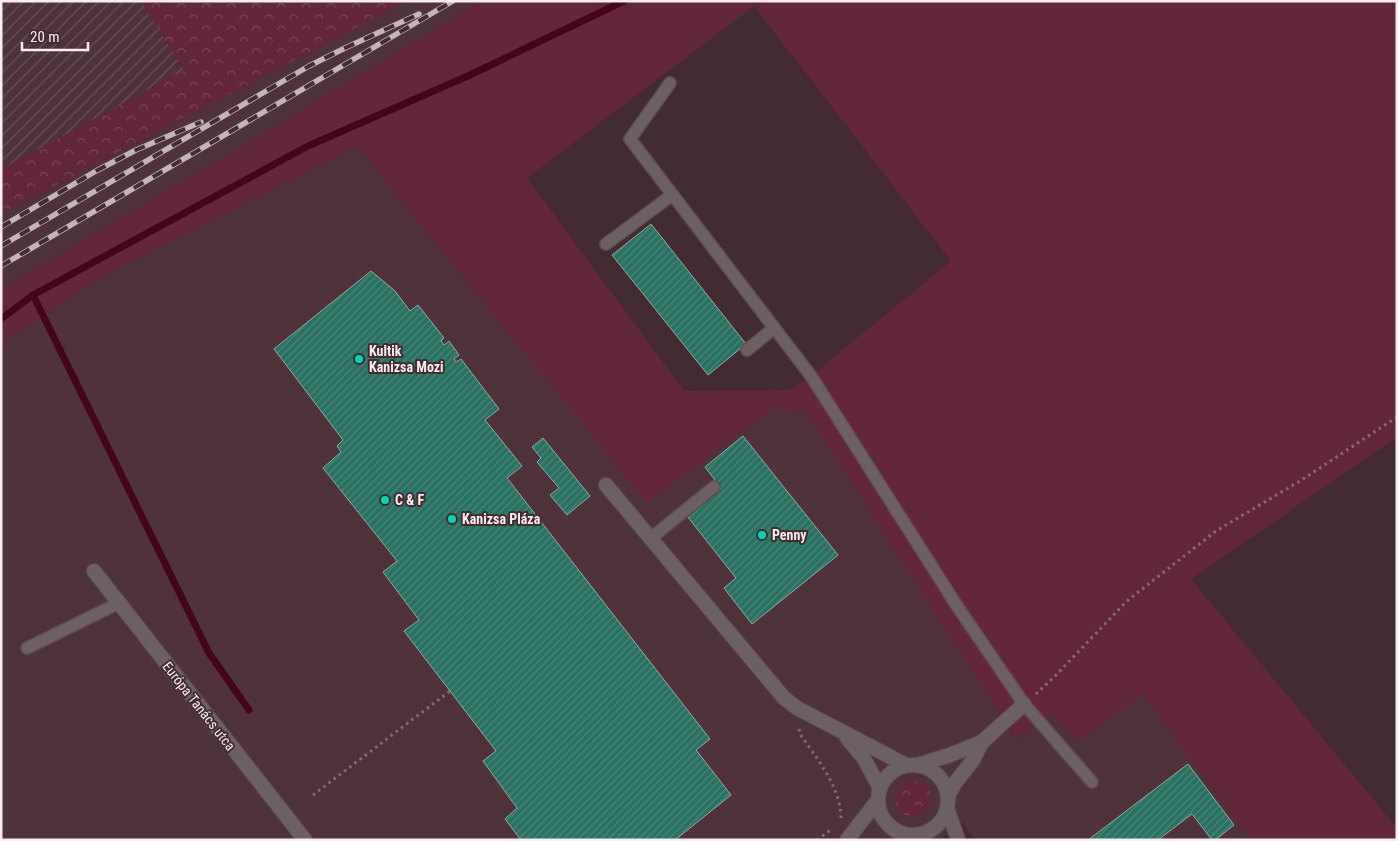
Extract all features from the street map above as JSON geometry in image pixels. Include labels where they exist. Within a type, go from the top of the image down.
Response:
[{"type":"street","points":[[606,485],[784,698],[797,708],[842,732],[912,765],[929,769],[938,776],[945,785],[958,840]]},
{"type":"street","name":"Európa Tanács utca","points":[[94,571],[304,840]]},
{"type":"street","points":[[847,840],[879,794],[886,778],[895,770],[946,757],[982,742],[1024,704]]},
{"type":"street","points":[[842,732],[863,757],[879,794],[879,811],[885,821],[904,836],[929,840]]},
{"type":"street","points":[[904,836],[926,833],[936,827],[943,818],[948,802],[982,742]]},
{"type":"lane","points":[[670,82],[630,139],[811,376],[956,606],[1024,704],[1092,782]]},
{"type":"lane","points":[[606,244],[672,195]]},
{"type":"lane","points":[[747,350],[774,328]]},
{"type":"lane","points":[[651,538],[714,487]]},
{"type":"lane","points":[[27,648],[119,603]]},
{"type":"path","points":[[1024,704],[1055,676],[1127,601],[1216,531],[1300,480],[1397,417]]},
{"type":"path","points":[[313,795],[450,692]]},
{"type":"path","points":[[797,708],[800,734],[830,778],[841,812],[841,820],[817,840]]},
{"type":"shaded area","points":[[1,1],[141,1],[184,70],[1,170]]},
{"type":"shaded area","points":[[408,1],[482,1],[237,150],[1,289],[1,214]]},
{"type":"shaded area","points":[[357,146],[647,502],[776,405],[807,413],[1017,740],[1050,712],[1078,741],[1143,693],[1250,840],[976,840],[963,823],[940,840],[1,840],[1,344],[109,273]]},
{"type":"green space","points":[[141,1],[408,1],[1,214],[1,170],[184,70]]},
{"type":"green space","points":[[482,1],[1397,1],[1397,437],[1191,579],[1397,828],[1397,840],[1250,840],[1143,694],[1078,741],[1050,712],[1017,740],[806,413],[776,406],[647,503],[357,146],[109,273],[1,344],[1,289],[237,150]],"holes":[[[754,6],[951,261],[811,376],[790,390],[684,391],[527,178]]]},
{"type":"green space","points":[[913,781],[920,782],[926,786],[930,792],[930,806],[926,812],[920,816],[913,817],[906,816],[900,812],[896,806],[895,799],[896,792],[900,786],[906,782]]},
{"type":"building","points":[[651,224],[746,344],[708,375],[612,255]]},
{"type":"building","name":"Kanizsa Pláza","points":[[371,271],[395,291],[410,311],[418,305],[444,338],[441,341],[444,345],[449,341],[459,355],[454,359],[456,362],[461,359],[499,409],[485,420],[522,466],[507,478],[710,739],[696,750],[731,795],[675,840],[521,840],[505,819],[517,808],[483,761],[496,751],[404,631],[419,620],[383,572],[397,561],[323,468],[341,452],[337,446],[343,440],[274,349]]},
{"type":"building","name":"Penny","points":[[743,436],[838,555],[752,624],[724,588],[736,578],[687,516],[721,488],[705,467]]},
{"type":"building","points":[[543,438],[590,496],[567,515],[550,495],[559,488],[537,462],[541,458],[532,447]]},
{"type":"building","points":[[1188,764],[1234,825],[1215,840],[1212,840],[1192,814],[1158,840],[1088,840]]},
{"type":"waterway","points":[[1,319],[33,295],[308,146],[470,75],[624,1]]},
{"type":"waterway","points":[[33,295],[209,653],[249,710]]},
{"type":"railway","points":[[1,266],[453,1]]},
{"type":"railway","points":[[1,246],[309,66],[419,14]]},
{"type":"railway","points":[[1,227],[96,171],[136,150],[201,122]]},
{"type":"place","name":"Kultik Kanizsa Mozi","points":[[359,359]]},
{"type":"place","name":"C & F","points":[[385,500]]},
{"type":"place","name":"Kanizsa Pláza","points":[[452,519]]},
{"type":"place","name":"Penny","points":[[762,535]]}]
